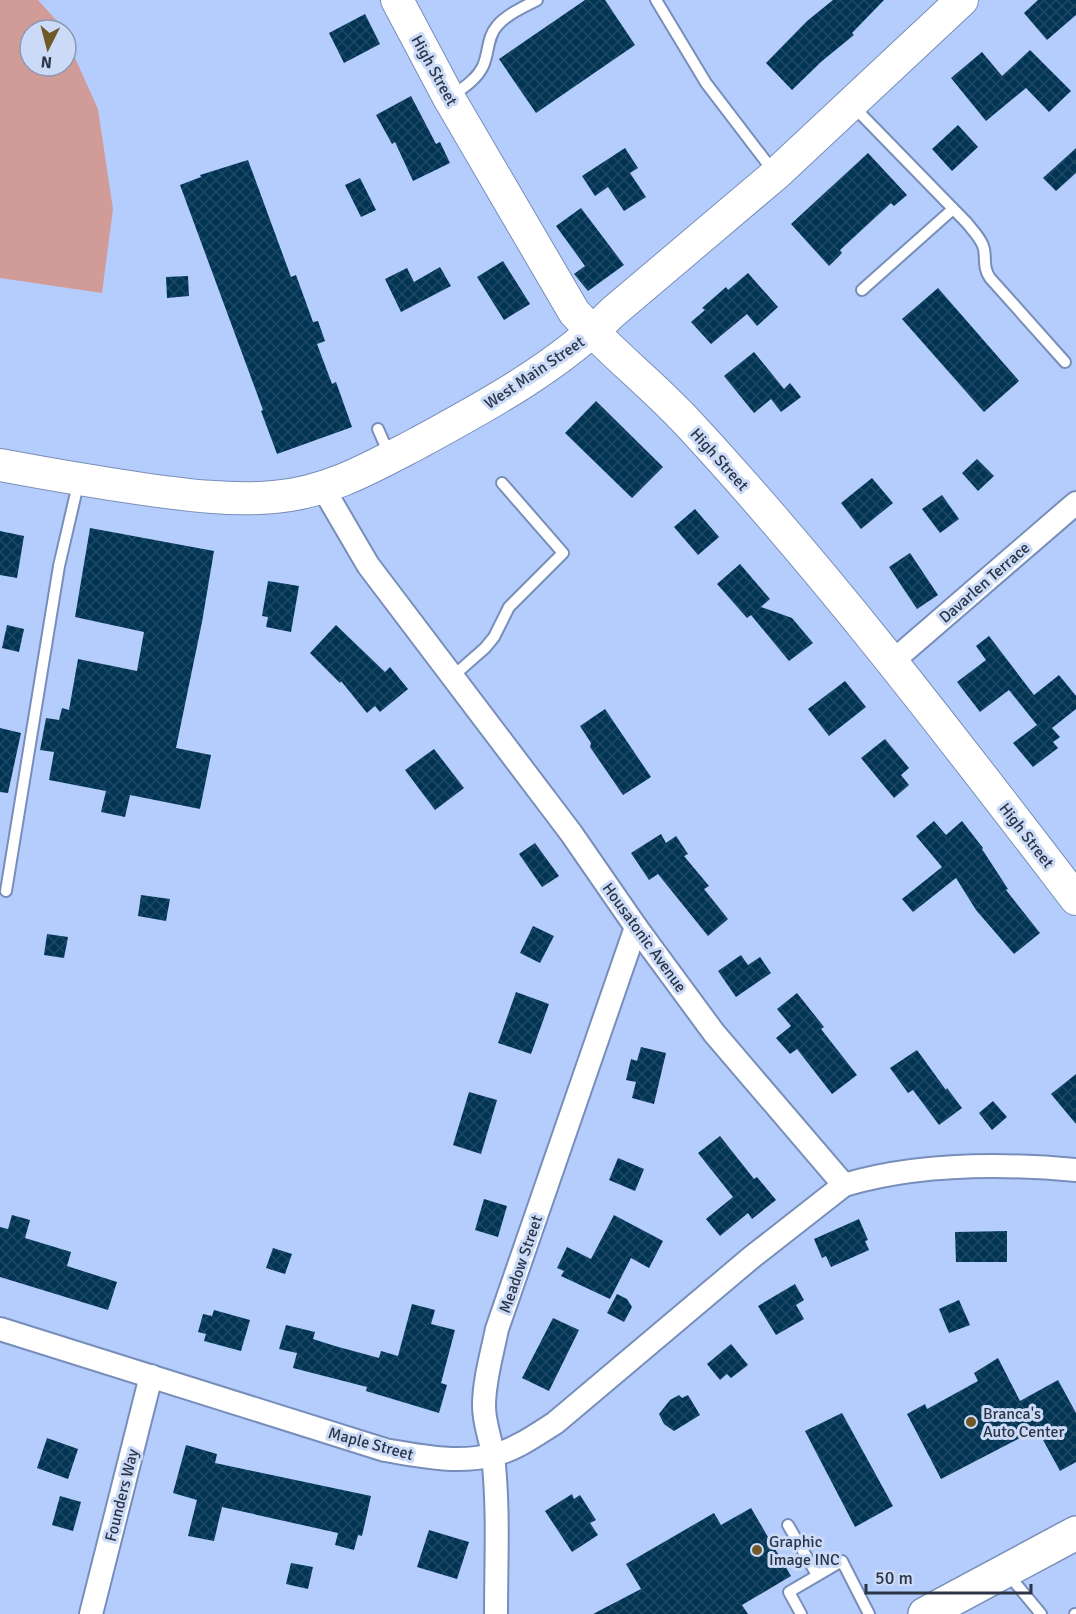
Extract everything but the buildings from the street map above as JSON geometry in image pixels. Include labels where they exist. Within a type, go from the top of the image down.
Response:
[{"type":"main road","name":"High Street","points":[[397,0],[449,98],[574,312],[592,333],[687,422],[781,528],[893,661],[1076,899]]},
{"type":"main road","name":"West Main Street","points":[[0,465],[80,480],[201,497],[240,499],[277,497],[323,488],[391,457],[462,419],[559,359],[592,333],[613,312],[776,174],[962,0]]},
{"type":"main road","points":[[925,1614],[1076,1533]]},
{"type":"street","name":"Housatonic Avenue","points":[[323,488],[368,565],[571,833],[714,1033],[844,1185]]},
{"type":"street","name":"Davarlen Terrace","points":[[893,661],[1076,502]]},
{"type":"street","name":"Meadow Street","points":[[496,1614],[497,1520],[493,1455],[486,1429],[484,1407],[497,1329],[636,927]]},
{"type":"street","points":[[844,1185],[900,1171],[1021,1165],[1076,1170]]},
{"type":"street","name":"Maple Street","points":[[0,1329],[386,1450],[445,1459],[493,1455],[524,1442],[555,1423],[752,1257],[844,1185]]},
{"type":"street","name":"Founders Way","points":[[91,1614],[152,1376]]},
{"type":"lane","points":[[449,98],[466,86],[482,68],[495,28],[504,19],[537,0]]},
{"type":"lane","points":[[656,0],[706,83],[776,174]]},
{"type":"lane","points":[[851,104],[968,223],[981,242],[984,251],[984,266],[990,278],[1065,362]]},
{"type":"lane","points":[[862,290],[952,209]]},
{"type":"lane","points":[[378,429],[391,457]]},
{"type":"lane","points":[[6,891],[59,566],[80,480]]},
{"type":"lane","points":[[452,677],[494,637],[509,607],[563,553],[502,483]]},
{"type":"lane","points":[[788,1525],[817,1575]]},
{"type":"lane","points":[[801,1614],[789,1592],[842,1561],[869,1614]]},
{"type":"lane","points":[[1005,1571],[1041,1614]]},
{"type":"shaded area","points":[[0,0],[38,0],[54,18],[18,18],[18,78],[78,78],[78,65],[98,109],[113,209],[102,293],[0,278]]},
{"type":"place","name":"Branca's Auto Center","points":[[971,1422]]},
{"type":"place","name":"Graphic Image INC","points":[[757,1550]]}]
